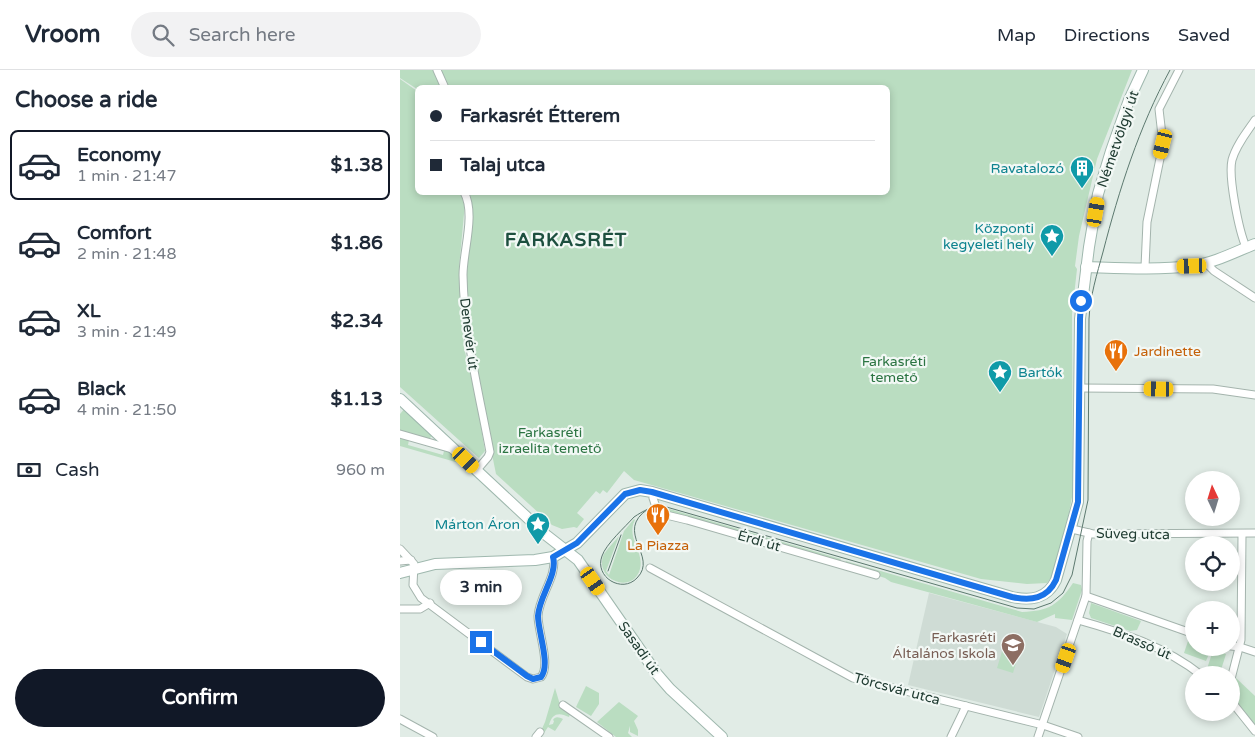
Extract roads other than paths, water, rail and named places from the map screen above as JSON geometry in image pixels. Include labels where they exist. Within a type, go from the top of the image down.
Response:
[{"type":"street","points":[[436,70],[443,85]]},
{"type":"street","name":"Németvölgyi út","points":[[1049,592],[1059,574],[1078,502],[1080,319],[1098,194],[1111,151],[1143,70]]},
{"type":"street","name":"Németvölgyi út","points":[[1145,267],[1147,222],[1164,136],[1159,109],[1179,70]]},
{"type":"street","points":[[1086,267],[1192,266],[1250,246],[1232,183],[1232,162],[1240,143],[1255,120]]},
{"type":"street","name":"Denevér út","points":[[466,195],[469,207],[463,269],[468,340],[490,452],[476,471]]},
{"type":"street","points":[[1206,262],[1214,271],[1255,298]]},
{"type":"street","points":[[1079,388],[1213,389],[1255,395]]},
{"type":"street","name":"Sasadi út","points":[[400,399],[546,535],[578,560],[657,674],[670,689],[722,737]]},
{"type":"street","points":[[400,434],[455,450]]},
{"type":"street","points":[[406,559],[435,564],[535,560],[553,557],[566,550],[586,534],[625,494],[640,490],[652,495]]},
{"type":"street","name":"Érdi út","points":[[652,495],[658,513],[876,576]]},
{"type":"street","name":"Érdi út","points":[[652,495],[1012,597],[1029,600],[1040,598],[1049,592]]},
{"type":"street","name":"Süveg utca","points":[[1072,529],[1089,533],[1242,535],[1255,533]]},
{"type":"street","points":[[1038,737],[1086,596],[1087,541],[1089,533]]},
{"type":"street","points":[[1242,535],[1240,647],[1255,652]]},
{"type":"street","points":[[406,559],[414,588],[422,598],[533,679],[541,677],[545,670],[538,613],[555,565],[553,557]]},
{"type":"street","points":[[400,573],[406,559]]},
{"type":"street","name":"Törcsvár utca","points":[[650,568],[854,678],[1043,725],[1078,737]]},
{"type":"street","name":"Brassó út","points":[[1086,596],[1185,631]]},
{"type":"street","points":[[400,609],[420,609],[430,604]]},
{"type":"street","name":"Brassó út","points":[[1078,620],[1112,629],[1136,639],[1188,666]]},
{"type":"street","points":[[563,705],[609,737]]},
{"type":"street","points":[[952,737],[966,706]]},
{"type":"street","points":[[1240,712],[1255,731]]},
{"type":"street","points":[[400,718],[433,737]]},
{"type":"tram line","points":[[648,509],[638,518],[635,526],[635,535],[643,561],[642,570],[631,583],[617,584],[611,581],[602,571],[601,564],[604,551],[634,517],[648,509],[663,506],[1017,608],[1034,609],[1051,603],[1063,593],[1072,575],[1088,500],[1089,319],[1092,293],[1116,205],[1139,136],[1170,70]]},
{"type":"tram line","points":[[608,571],[621,535]]},
{"type":"place","name":"Ravatalozó","points":[[1082,189]]},
{"type":"place","name":"Központi kegyeleti hely","points":[[1052,257]]},
{"type":"place","name":"Jardinette","points":[[1116,372]]},
{"type":"place","name":"Bartók","points":[[1000,393]]},
{"type":"place","name":"La Piazza","points":[[658,536]]},
{"type":"place","name":"Márton Áron","points":[[538,545]]},
{"type":"place","name":"Farkasréti Általános Iskola","points":[[1013,666]]},
{"type":"district","name":"FARKASRÉT","points":[[566,240]]},
{"type":"park label","name":"Farkasréti temető","points":[[894,370]]},
{"type":"park label","name":"Farkasréti izraelita temető","points":[[550,440]]}]
